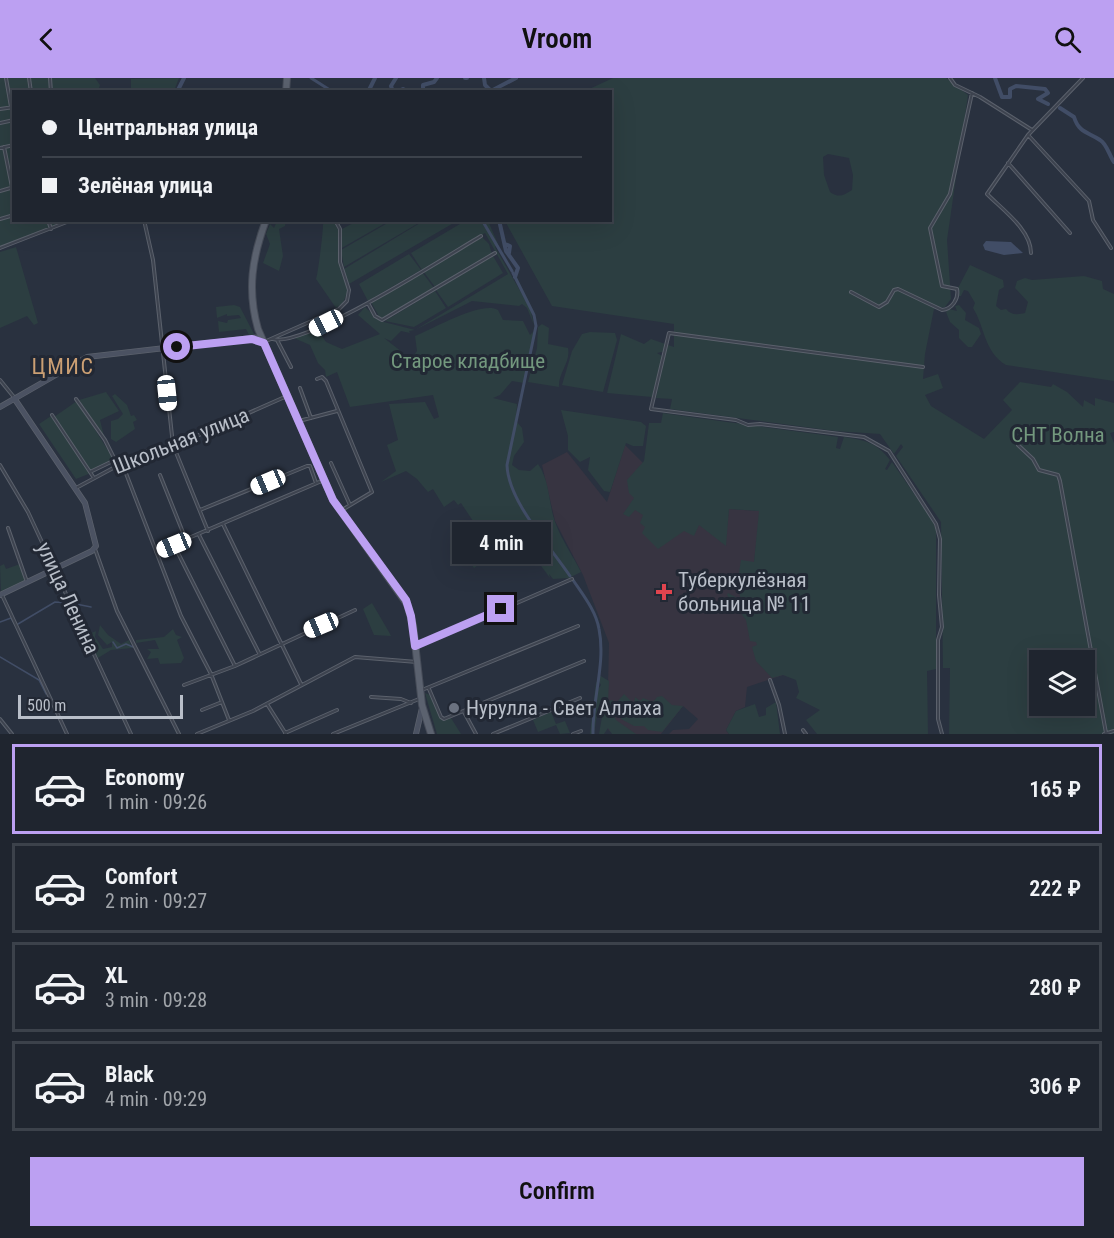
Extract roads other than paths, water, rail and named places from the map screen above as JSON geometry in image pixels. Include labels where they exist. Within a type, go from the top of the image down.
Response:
[{"type":"main road","points":[[265,222],[253,262],[251,287],[258,329],[324,480],[340,511],[406,600],[411,616],[426,721],[423,731]]},
{"type":"street","points":[[0,109],[12,107],[6,78]]},
{"type":"street","points":[[950,78],[955,85],[1032,130]]},
{"type":"street","points":[[1031,253],[1031,243],[1024,232],[987,194],[1032,130],[1083,78]]},
{"type":"street","points":[[851,292],[879,307],[887,302],[894,290],[898,289],[942,310],[947,310],[956,301],[957,289],[942,286],[930,228],[950,194],[972,93]]},
{"type":"street","points":[[1028,135],[1089,201],[1093,220],[1111,248]]},
{"type":"street","points":[[2,148],[12,183]]},
{"type":"street","points":[[1008,163],[1070,233]]},
{"type":"street","points":[[49,222],[51,230]]},
{"type":"street","points":[[0,248],[68,222]]},
{"type":"street","points":[[144,222],[153,260],[173,445],[208,531]]},
{"type":"street","points":[[275,340],[339,309],[347,301],[349,290],[340,262],[340,229],[336,222]]},
{"type":"street","points":[[0,406],[87,357],[252,339],[275,340],[302,335],[368,303],[481,236]]},
{"type":"street","points":[[368,303],[378,319],[382,320],[495,253]]},
{"type":"street","points":[[252,339],[258,329]]},
{"type":"street","points":[[923,367],[669,333],[651,409],[736,420],[748,425],[760,424],[864,437],[889,451],[932,514],[939,536],[939,595],[942,627],[938,640],[938,719],[942,734]]},
{"type":"street","points":[[275,340],[291,367]]},
{"type":"street","points":[[317,379],[325,379],[372,492],[340,511]]},
{"type":"street","points":[[0,380],[76,488],[88,511],[95,548],[117,611],[179,734]]},
{"type":"street","points":[[300,388],[311,418]]},
{"type":"street","name":"Школьная улица","points":[[76,488],[148,450],[173,445],[287,396]]},
{"type":"street","points":[[76,399],[105,440],[115,460],[90,472]]},
{"type":"street","points":[[298,422],[337,411]]},
{"type":"street","points":[[52,415],[94,478]]},
{"type":"street","points":[[1018,445],[1033,459],[1039,470],[1058,475],[1105,734],[1114,732]]},
{"type":"street","points":[[122,463],[181,616],[211,674],[229,720]]},
{"type":"street","points":[[331,464],[350,505]]},
{"type":"street","name":"улица Ленина","points":[[0,465],[24,503],[131,734]]},
{"type":"street","points":[[200,510],[307,465],[310,466],[316,483]]},
{"type":"street","points":[[160,474],[186,540]]},
{"type":"street","points":[[156,552],[324,480]]},
{"type":"street","points":[[223,525],[301,684]]},
{"type":"street","points":[[8,528],[27,582]]},
{"type":"street","points":[[199,535],[259,653]]},
{"type":"street","points":[[174,545],[235,666]]},
{"type":"street","points":[[67,734],[1,595],[95,548]]},
{"type":"street","points":[[415,646],[572,579]]},
{"type":"street","points":[[184,685],[235,666],[280,642],[355,610]]},
{"type":"street","points":[[420,690],[429,689],[578,626]]},
{"type":"street","points":[[196,734],[267,704],[301,684],[359,656],[417,662]]},
{"type":"street","points":[[429,689],[443,718],[464,712],[584,661]]},
{"type":"street","points":[[770,680],[779,705],[785,734]]},
{"type":"street","points":[[371,697],[401,699],[411,703]]},
{"type":"street","points":[[492,734],[580,698]]},
{"type":"street","points":[[202,711],[222,702]]},
{"type":"street","points":[[333,734],[411,703],[422,702],[423,731]]},
{"type":"street","points":[[267,704],[286,734],[337,711]]},
{"type":"street","points":[[464,712],[476,734]]},
{"type":"street","points":[[0,719],[12,734]]},
{"type":"street","points":[[802,730],[806,734]]},
{"type":"street","points":[[573,734],[581,731]]},
{"type":"water","points":[[986,241],[1011,242],[1023,253],[1004,255],[985,250],[983,245]]},
{"type":"waterway","points":[[178,90],[184,78]]},
{"type":"waterway","points":[[311,78],[330,90]]},
{"type":"waterway","points":[[369,90],[375,78]]},
{"type":"waterway","points":[[392,90],[391,86],[396,78]]},
{"type":"waterway","points":[[423,90],[423,85],[434,82],[437,78]]},
{"type":"waterway","points":[[484,78],[485,85],[490,90]]},
{"type":"waterway","points":[[493,90],[516,78]]},
{"type":"waterway","points":[[995,78],[1002,97],[1010,97],[1010,89],[1016,86],[1045,89],[1048,93],[1038,99],[1048,104]]},
{"type":"waterway","points":[[400,90],[405,90]]},
{"type":"waterway","points":[[1060,108],[1074,117],[1081,129],[1102,142],[1114,162]]},
{"type":"waterway","points":[[483,222],[512,271]]},
{"type":"waterway","points":[[499,222],[506,251],[518,268],[515,277]]},
{"type":"waterway","points":[[505,244],[510,246],[509,253]]},
{"type":"waterway","points":[[513,273],[534,315],[536,326],[507,465],[509,479],[522,508],[570,576]]},
{"type":"waterway","points":[[573,580],[595,616],[601,642],[593,734]]},
{"type":"waterway","points":[[18,624],[55,602],[68,603]]},
{"type":"waterway","points":[[71,603],[91,607]]},
{"type":"waterway","points":[[0,622],[11,618],[15,625]]},
{"type":"waterway","points":[[113,642],[117,648],[126,644],[133,647]]},
{"type":"waterway","points":[[0,657],[39,680],[46,694]]},
{"type":"place","name":"Туберкулёзная больница № 11","points":[[664,592]]},
{"type":"place","name":"Нурулла - Свет Аллаха","points":[[454,708]]},
{"type":"district","name":"ЦМИС","points":[[63,366]]},
{"type":"park label","name":"Старое кладбище","points":[[468,361]]},
{"type":"park label","name":"СНТ Волна","points":[[1058,435]]}]
